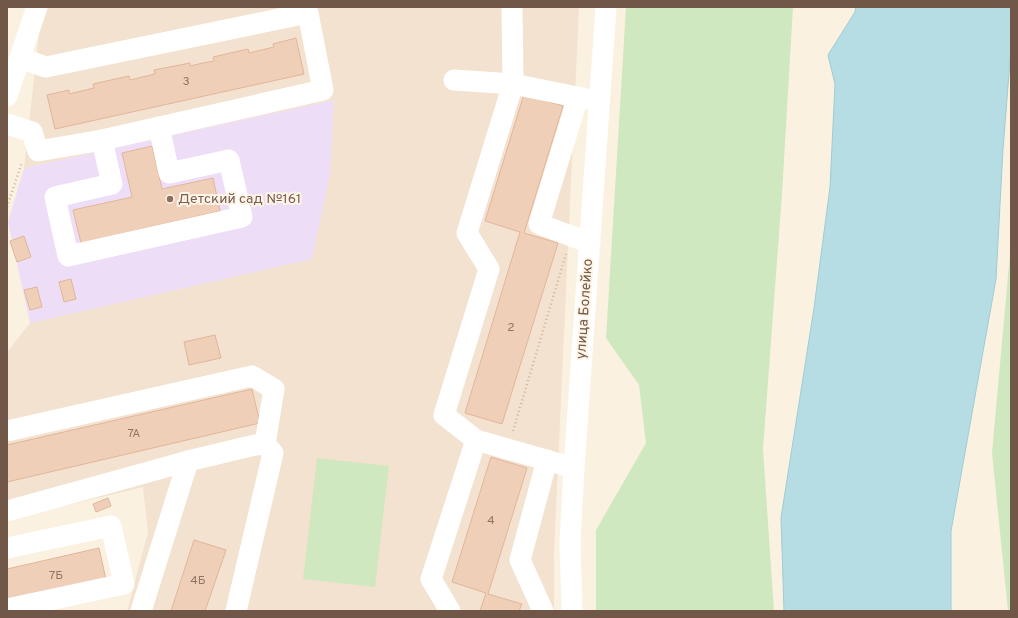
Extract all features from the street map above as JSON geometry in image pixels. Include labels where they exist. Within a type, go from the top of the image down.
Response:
[{"type":"street","points":[[7,96],[37,7]]},
{"type":"street","points":[[512,7],[513,84],[467,232],[489,268],[444,415],[476,440],[574,468]]},
{"type":"street","name":"улица Болейко","points":[[572,611],[570,543],[574,468],[580,240],[599,101],[606,7]]},
{"type":"street","points":[[7,124],[32,132],[38,151],[102,140],[323,90],[308,10],[46,67],[20,58]]},
{"type":"street","points":[[454,80],[513,84],[599,101]]},
{"type":"street","points":[[578,97],[539,224],[580,240]]},
{"type":"street","points":[[102,140],[112,184],[55,197],[68,256],[242,217],[229,160],[169,173],[159,127]]},
{"type":"street","points":[[7,431],[252,376],[274,389],[265,444]]},
{"type":"street","points":[[450,611],[431,579],[476,440]]},
{"type":"street","points":[[7,511],[188,461],[254,445],[265,444]]},
{"type":"street","points":[[242,610],[273,453],[265,444]]},
{"type":"street","points":[[543,611],[520,560],[547,460]]},
{"type":"street","points":[[141,611],[188,461]]},
{"type":"street","points":[[7,548],[111,526],[124,584],[7,609]]},
{"type":"path","points":[[7,207],[32,132]]},
{"type":"path","points":[[508,449],[580,240]]},
{"type":"shaded area","points":[[42,7],[579,7],[554,553],[554,611],[127,611],[148,532],[143,487],[7,520],[7,352],[30,323],[312,259],[334,100],[24,168]]},
{"type":"shaded area","name":"Детский сад №161","points":[[334,100],[330,175],[312,259],[30,323],[8,222],[24,168]]},
{"type":"green space","points":[[626,7],[793,7],[782,194],[763,449],[774,611],[596,611],[596,530],[646,443],[639,385],[606,338]]},
{"type":"green space","points":[[1011,242],[1011,611],[1008,611],[992,453]]},
{"type":"green space","points":[[317,458],[389,466],[375,587],[303,579]]},
{"type":"water","points":[[856,7],[1011,7],[1011,48],[1003,149],[996,279],[951,531],[951,611],[784,611],[781,518],[814,308],[830,187],[835,84],[828,55],[855,12]]},
{"type":"building","points":[[296,38],[304,74],[55,129],[47,95],[69,90],[69,94],[94,88],[93,84],[129,76],[130,80],[155,74],[154,70],[190,63],[190,66],[214,61],[213,57],[248,49],[249,53],[274,47],[273,44]]},
{"type":"building","points":[[524,94],[563,106],[524,233],[558,243],[502,424],[465,413],[520,232],[485,221]]},
{"type":"building","points":[[152,146],[162,189],[213,178],[220,211],[81,243],[73,210],[132,197],[122,153]]},
{"type":"building","points":[[24,236],[31,257],[17,262],[10,241]]},
{"type":"building","points":[[71,279],[76,299],[64,302],[59,282]]},
{"type":"building","points":[[37,287],[42,307],[30,310],[24,290]]},
{"type":"building","points":[[215,335],[221,358],[189,365],[184,342]]},
{"type":"building","points":[[252,389],[260,423],[7,482],[7,445]]},
{"type":"building","points":[[491,457],[527,468],[488,594],[522,604],[519,611],[480,611],[486,593],[452,582]]},
{"type":"building","points":[[108,498],[111,506],[96,512],[93,504]]},
{"type":"building","points":[[194,540],[226,550],[205,611],[171,611]]},
{"type":"building","points":[[99,548],[107,584],[7,607],[7,569]]},
{"type":"place","name":"Детский сад №161","points":[[170,199]]}]
